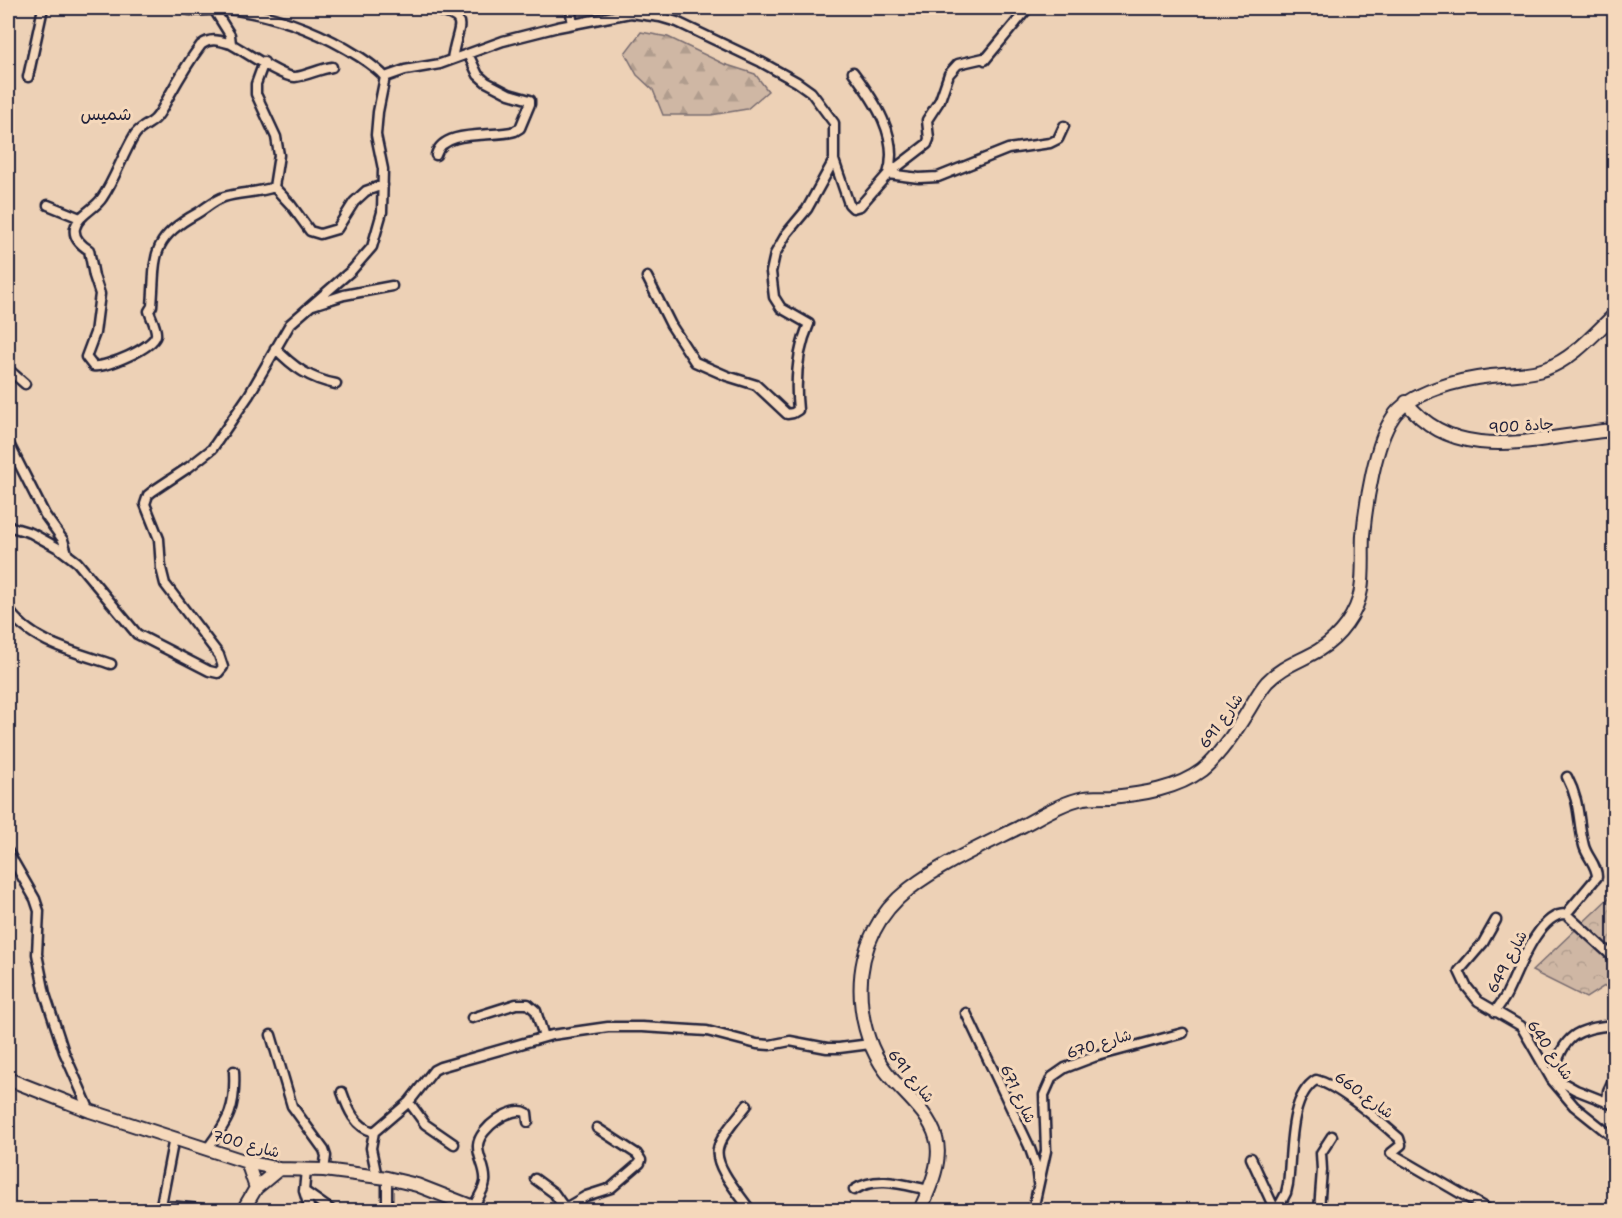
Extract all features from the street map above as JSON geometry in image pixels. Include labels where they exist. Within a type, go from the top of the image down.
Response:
[{"type":"main road","points":[[1406,402],[1456,382],[1486,376],[1535,372],[1550,367],[1578,350],[1614,315]]},
{"type":"main road","name":"جادة 900","points":[[1406,402],[1416,415],[1436,430],[1479,443],[1530,442],[1614,430]]},
{"type":"main road","name":"شارع 691","points":[[920,1210],[929,1190],[937,1159],[936,1136],[916,1106],[877,1058],[863,1024],[861,1002],[866,954],[873,932],[891,904],[909,889],[974,850],[1054,809],[1083,798],[1144,793],[1180,783],[1202,769],[1221,750],[1264,686],[1274,676],[1326,645],[1347,624],[1361,591],[1363,536],[1382,437],[1393,416],[1406,402]]},
{"type":"main road","name":"شارع 700","points":[[8,1080],[90,1111],[247,1162],[279,1169],[324,1170],[417,1185],[477,1209]]},
{"type":"main road","points":[[247,1162],[256,1188]]},
{"type":"main road","points":[[243,1210],[256,1188],[279,1169]]},
{"type":"street","points":[[28,77],[43,8]]},
{"type":"street","points":[[182,8],[200,12],[243,10],[299,25],[350,50],[385,77]]},
{"type":"street","points":[[429,8],[454,15],[459,20],[452,59]]},
{"type":"street","points":[[570,8],[573,24]]},
{"type":"street","points":[[385,77],[405,70],[440,64],[503,41],[641,10],[677,22],[780,72],[804,87],[824,108],[834,123],[834,160],[844,192],[853,208],[860,206],[888,174],[927,144],[929,139],[927,120],[940,100],[954,68],[963,63],[984,58],[985,60],[1028,8]]},
{"type":"street","points":[[215,11],[230,35],[231,44]]},
{"type":"street","points":[[274,187],[222,197],[171,229],[161,244],[153,268],[154,285],[152,306],[149,311],[156,330],[155,337],[130,355],[98,367],[89,363],[86,357],[96,324],[100,294],[89,250],[82,245],[74,231],[80,218],[102,199],[135,134],[154,120],[201,45],[206,41],[216,40],[231,44],[288,76],[300,76],[311,71],[332,67]]},
{"type":"street","points":[[436,154],[444,143],[455,138],[508,133],[520,128],[530,104],[531,100],[509,94],[478,75],[468,54]]},
{"type":"street","points":[[264,62],[256,84],[256,94],[276,137],[279,155],[274,187]]},
{"type":"street","points":[[853,72],[871,97],[884,123],[892,154],[888,174]]},
{"type":"street","points":[[8,526],[38,536],[77,562],[137,634],[209,671],[219,673],[222,670],[219,655],[165,584],[161,568],[159,539],[145,504],[148,495],[212,448],[249,395],[290,324],[352,270],[372,247],[382,212],[383,169],[376,135],[385,77]]},
{"type":"street","points":[[888,174],[919,178],[938,177],[1008,149],[1050,143],[1058,139],[1064,126]]},
{"type":"street","points":[[646,278],[671,325],[695,362],[727,376],[756,384],[787,414],[798,410],[796,388],[798,369],[803,339],[809,324],[781,309],[774,297],[771,272],[775,254],[787,233],[807,209],[834,160]]},
{"type":"street","points":[[274,187],[310,231],[320,234],[337,229],[354,202],[366,190],[383,185]]},
{"type":"street","points":[[48,205],[80,218]]},
{"type":"street","points":[[309,306],[344,295],[392,286]]},
{"type":"street","points":[[275,348],[294,368],[316,379],[336,384]]},
{"type":"street","points":[[8,369],[25,384]]},
{"type":"street","points":[[8,442],[40,507],[63,540],[67,554]]},
{"type":"street","points":[[8,609],[15,621],[33,634],[111,664]]},
{"type":"street","name":"شارع 649","points":[[1495,1012],[1506,996],[1538,933],[1555,916],[1560,913],[1566,914],[1593,884],[1598,874],[1585,848],[1576,793],[1567,777]]},
{"type":"street","points":[[8,852],[31,888],[39,911],[37,954],[45,994],[64,1052],[90,1111]]},
{"type":"street","points":[[1566,914],[1614,958]]},
{"type":"street","name":"شارع 640","points":[[1496,920],[1483,943],[1459,972],[1472,995],[1485,1006],[1521,1026],[1554,1080],[1574,1106],[1614,1138]]},
{"type":"street","points":[[472,1018],[516,1004],[528,1004],[536,1011],[544,1037]]},
{"type":"street","name":"شارع 671","points":[[966,1013],[1029,1146],[1036,1166],[1039,1188]]},
{"type":"street","points":[[1611,1104],[1554,1080],[1554,1074],[1561,1051],[1570,1037],[1586,1029],[1614,1025]]},
{"type":"street","points":[[387,1210],[382,1178],[371,1148],[374,1132],[409,1102],[434,1070],[440,1067],[544,1037],[608,1027],[707,1031],[757,1044],[770,1045],[790,1041],[827,1048],[870,1044]]},
{"type":"street","name":"شارع 670","points":[[1033,1210],[1046,1151],[1044,1095],[1052,1077],[1065,1068],[1094,1057],[1183,1033]]},
{"type":"street","points":[[271,1035],[292,1106],[324,1150],[326,1156],[324,1170]]},
{"type":"street","points":[[207,1149],[229,1117],[235,1091],[234,1071]]},
{"type":"street","points":[[1611,1104],[1608,1091],[1614,1078]]},
{"type":"street","name":"شارع 660","points":[[1276,1210],[1288,1184],[1294,1123],[1298,1106],[1303,1092],[1316,1080],[1327,1084],[1353,1101],[1399,1138],[1401,1145],[1390,1153],[1489,1210]]},
{"type":"street","points":[[342,1092],[356,1122],[366,1130],[374,1132]]},
{"type":"street","points":[[409,1102],[425,1124],[454,1144]]},
{"type":"street","points":[[747,1106],[720,1143],[717,1156],[727,1176],[750,1210]]},
{"type":"street","points":[[477,1209],[485,1180],[478,1149],[479,1140],[495,1122],[512,1112],[523,1110],[527,1113],[528,1122]]},
{"type":"street","points":[[535,1179],[554,1193],[566,1209],[586,1196],[611,1188],[640,1163],[641,1160],[637,1154],[597,1128]]},
{"type":"street","points":[[1319,1210],[1323,1170],[1321,1153],[1332,1136]]},
{"type":"street","points":[[161,1205],[174,1138]]},
{"type":"street","points":[[1251,1158],[1276,1210]]},
{"type":"street","points":[[306,1170],[304,1191],[310,1210]]},
{"type":"street","points":[[854,1190],[863,1184],[887,1181],[929,1190]]},
{"type":"street","points":[[304,1191],[331,1210]]},
{"type":"street","points":[[148,1210],[161,1205],[208,1210]]},
{"type":"green space","points":[[641,32],[668,37],[724,64],[755,74],[768,91],[747,109],[711,115],[663,115],[653,90],[637,75],[625,53]]},
{"type":"green space","points":[[1614,893],[1614,980],[1586,998],[1532,971]]},
{"type":"district","name":"شميس","points":[[106,114]]}]
